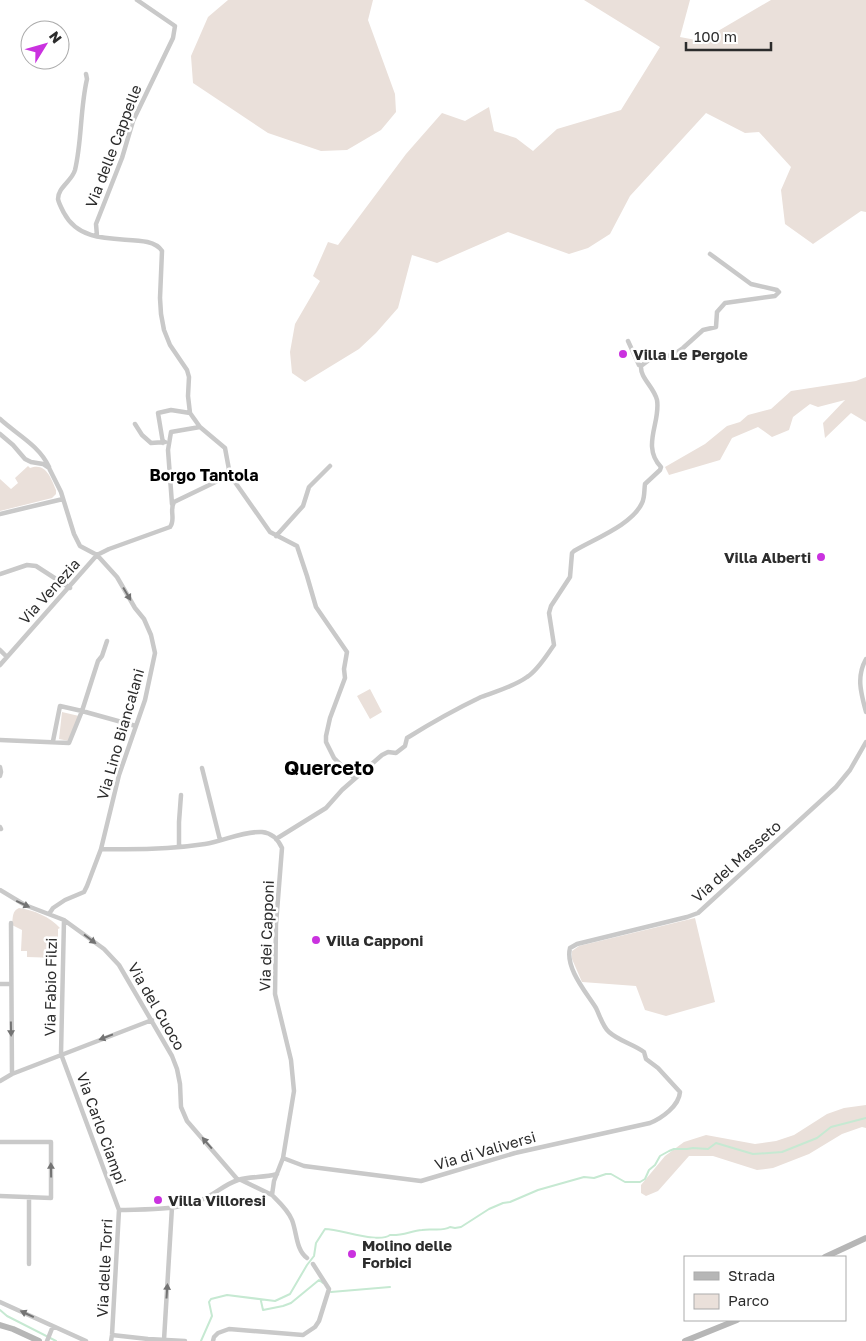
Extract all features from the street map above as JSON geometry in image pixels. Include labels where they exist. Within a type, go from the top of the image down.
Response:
[{"type":"street","name":"Via delle Cappelle","points":[[97,236],[96,224],[122,158],[133,121],[176,28],[137,0]]},
{"type":"street","name":"Via delle Cappelle","points":[[86,74],[87,79],[74,172],[59,192],[58,198],[74,227],[86,234],[150,243],[159,247],[162,251],[161,314],[164,330],[170,344],[187,370],[189,377],[188,396],[190,413]]},
{"type":"street","points":[[641,366],[649,360],[673,355],[703,330],[716,327],[717,312],[725,303],[775,296],[779,292],[778,290],[751,284],[710,254]]},
{"type":"street","points":[[101,849],[179,847],[207,844],[261,832],[271,834],[276,838],[326,808],[354,778],[382,755],[388,752],[396,753],[401,750],[405,746],[407,738],[481,698],[510,687],[527,677],[554,646],[549,610],[568,580],[571,572],[572,553],[620,526],[634,515],[644,500],[645,484],[661,467],[656,460],[652,439],[657,400],[650,384],[641,372],[641,366],[628,341]]},
{"type":"street","points":[[163,443],[158,413],[171,410],[190,413],[200,427],[225,448],[230,475],[260,520],[270,532],[297,546],[316,607],[347,652],[344,669],[345,678],[330,718],[326,742],[334,758],[354,778]]},
{"type":"street","name":"Via Lino Biancalani","points":[[0,419],[39,451],[45,459],[55,478],[80,546],[97,555],[117,577],[144,619],[151,635],[155,653],[145,700],[119,775],[101,849],[84,892],[65,900],[53,908],[49,914]]},
{"type":"street","points":[[135,424],[142,435],[151,443],[169,442]]},
{"type":"street","points":[[97,555],[170,527],[173,521],[168,450],[172,432],[200,427]]},
{"type":"street","points":[[0,434],[13,445],[25,460],[43,464],[49,468]]},
{"type":"street","points":[[276,536],[303,506],[310,487],[330,466]]},
{"type":"street","points":[[172,504],[230,475]]},
{"type":"street","points":[[0,514],[63,498]]},
{"type":"street","name":"Via Venezia","points":[[0,665],[70,588],[97,555]]},
{"type":"street","points":[[0,574],[27,565],[36,566],[70,588]]},
{"type":"street","points":[[0,740],[69,743],[107,641]]},
{"type":"street","points":[[0,650],[7,657]]},
{"type":"street","points":[[866,659],[862,666],[860,690],[866,712]]},
{"type":"street","points":[[53,741],[60,706],[136,726]]},
{"type":"street","name":"Via del Masseto","points":[[681,1094],[672,1082],[646,1059],[644,1052],[607,1030],[574,971],[569,957],[570,948],[578,944],[687,918],[698,913],[836,787],[850,770],[866,742]]},
{"type":"street","points":[[0,767],[0,776]]},
{"type":"street","points":[[202,768],[220,840]]},
{"type":"street","points":[[179,847],[181,795]]},
{"type":"street","name":"Via dei Capponi","points":[[272,1194],[274,1181],[283,1158],[294,1078],[275,994],[276,924],[282,848],[276,838]]},
{"type":"street","name":"Via del Cuoco","points":[[0,890],[25,906],[64,920],[104,949],[119,965],[172,1056],[180,1084],[181,1108],[187,1121],[239,1180]]},
{"type":"street","name":"Via Fabio Filzi","points":[[61,1054],[64,920]]},
{"type":"street","points":[[11,923],[12,1074]]},
{"type":"street","points":[[0,984],[11,984]]},
{"type":"street","points":[[0,1081],[12,1074],[61,1054],[152,1020]]},
{"type":"street","name":"Via Carlo Ciampi","points":[[61,1054],[119,1210]]},
{"type":"street","name":"Via di Valiversi","points":[[283,1158],[304,1166],[421,1181],[515,1153],[650,1123],[667,1113],[681,1094]]},
{"type":"street","points":[[0,1142],[50,1142],[51,1198],[0,1196]]},
{"type":"street","name":"Via delle Torri","points":[[111,1341],[119,1210],[172,1207],[201,1200],[239,1180],[266,1178],[277,1174]]},
{"type":"street","points":[[239,1180],[272,1194],[282,1205],[292,1219],[302,1255],[307,1258]]},
{"type":"street","points":[[29,1197],[29,1264]]},
{"type":"street","points":[[164,1340],[172,1207]]},
{"type":"street","points":[[827,1256],[866,1238]]},
{"type":"street","points":[[213,1341],[214,1337],[218,1334],[229,1329],[303,1335],[315,1327],[319,1321],[329,1289],[313,1264]]},
{"type":"street","points":[[0,1302],[52,1328],[86,1341]]},
{"type":"street","points":[[685,1341],[734,1321]]},
{"type":"street","points":[[0,1325],[39,1341]]},
{"type":"street","points":[[47,1340],[52,1328]]},
{"type":"street","points":[[112,1335],[185,1341]]},
{"type":"street","points":[[303,1335],[304,1341]]},
{"type":"green space","points":[[228,0],[373,0],[368,20],[395,94],[396,112],[381,130],[347,150],[321,151],[268,133],[193,83],[191,56],[208,17]]},
{"type":"green space","points":[[584,0],[690,0],[680,37],[701,41],[771,0],[866,0],[866,212],[861,211],[813,244],[785,224],[781,190],[791,167],[759,132],[745,133],[706,113],[630,196],[610,234],[588,248],[569,254],[508,232],[437,263],[412,255],[398,308],[376,333],[359,349],[305,382],[292,373],[290,352],[295,324],[320,281],[313,276],[328,242],[338,245],[406,154],[442,113],[465,121],[489,107],[494,131],[516,138],[533,151],[557,129],[621,110],[660,47]]},
{"type":"green space","points":[[866,377],[866,422],[851,413],[825,438],[823,423],[845,400],[818,407],[810,404],[793,417],[789,430],[772,437],[758,427],[732,438],[720,460],[669,475],[665,467],[705,444],[727,426],[740,422],[748,415],[771,409],[791,391],[856,381]]},
{"type":"green space","points":[[28,466],[30,468],[40,467],[47,472],[56,490],[56,494],[52,498],[0,511],[0,479],[11,489],[18,483],[15,478]]},
{"type":"green space","points":[[370,689],[382,712],[370,719],[357,696]]},
{"type":"green space","points":[[62,712],[79,716],[69,741],[59,739]]},
{"type":"green space","points":[[19,908],[41,915],[60,928],[58,929],[58,958],[27,957],[27,951],[21,951],[22,930],[12,925],[14,913]]},
{"type":"green space","points":[[695,918],[715,1002],[666,1016],[645,1010],[636,986],[582,982],[572,959],[572,951],[579,946]]},
{"type":"green space","points":[[866,1105],[866,1128],[862,1127],[842,1134],[809,1154],[773,1168],[757,1170],[713,1156],[689,1156],[658,1191],[646,1196],[641,1193],[641,1185],[665,1156],[684,1142],[706,1135],[755,1144],[776,1141],[794,1135],[827,1114],[844,1108]]},
{"type":"waterway","points":[[201,1341],[212,1316],[209,1302],[211,1299],[227,1295],[275,1301],[290,1294],[314,1256],[316,1243],[325,1229],[377,1238],[418,1231],[461,1227],[489,1209],[503,1203],[538,1190],[584,1177],[594,1178],[611,1174],[625,1182],[640,1182],[645,1179],[649,1170],[655,1165],[660,1156],[674,1149],[708,1149],[716,1143],[753,1154],[782,1152],[817,1138],[831,1127],[866,1118]]},
{"type":"waterway","points":[[261,1301],[263,1310],[283,1306],[291,1303],[319,1280],[323,1283]]},
{"type":"waterway","points":[[331,1292],[390,1287]]},
{"type":"waterway","points":[[0,1310],[7,1316],[56,1341]]},
{"type":"place","name":"Villa Le Pergole","points":[[623,354]]},
{"type":"place","name":"Villa Alberti","points":[[821,557]]},
{"type":"place","name":"Villa Capponi","points":[[316,940]]},
{"type":"place","name":"Villa Villoresi","points":[[158,1200]]},
{"type":"place","name":"Molino delle Forbici","points":[[352,1254]]},
{"type":"district","name":"Borgo Tantola","points":[[204,475]]},
{"type":"district","name":"Querceto","points":[[329,767]]}]
